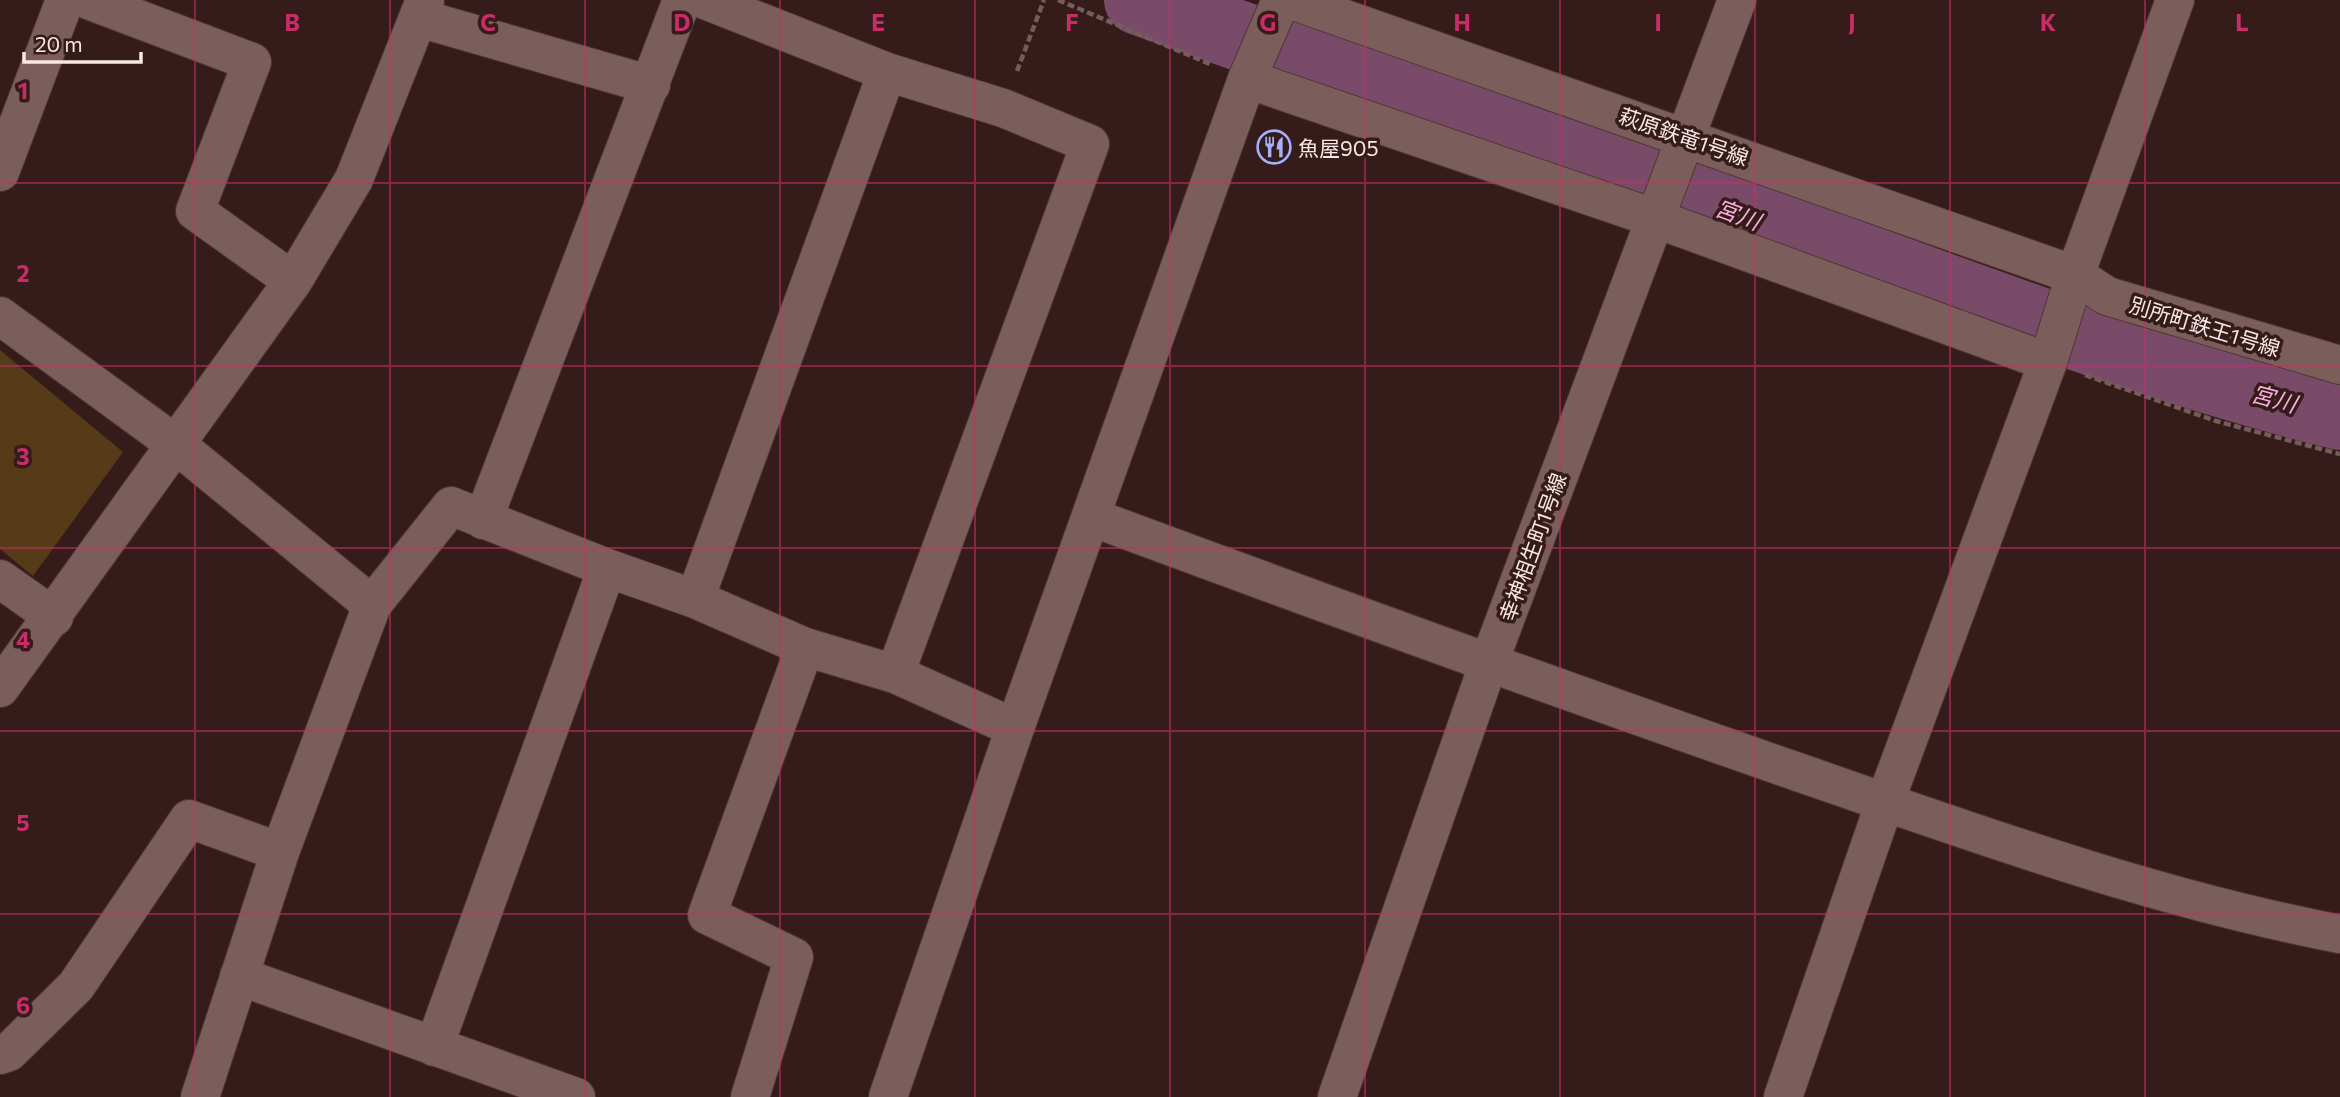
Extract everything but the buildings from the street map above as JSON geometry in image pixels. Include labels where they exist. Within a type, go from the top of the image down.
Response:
[{"type":"street","points":[[0,172],[65,0]]},
{"type":"street","points":[[88,0],[252,62],[195,211],[293,281]]},
{"type":"street","points":[[483,520],[682,0]]},
{"type":"street","points":[[705,0],[887,72],[1003,108],[1090,144],[895,674]]},
{"type":"street","name":"幸神相生町1号線","points":[[1337,1097],[1488,664],[1737,0]]},
{"type":"street","points":[[1783,1097],[1885,802],[2048,362],[2075,275],[2175,0]]},
{"type":"street","points":[[888,1097],[1015,728],[1251,70],[1282,5]]},
{"type":"street","name":"萩原鉄竜1号線","points":[[1282,5],[1686,136],[2075,275]]},
{"type":"street","points":[[0,688],[178,446],[293,281],[354,179],[422,9],[651,86]]},
{"type":"street","points":[[1251,70],[2048,362]]},
{"type":"street","points":[[695,598],[887,72]]},
{"type":"street","name":"別所町鉄王1号線","points":[[2075,275],[2107,296],[2340,365]]},
{"type":"street","points":[[0,316],[178,446],[373,605]]},
{"type":"street","points":[[200,1097],[280,852],[373,605],[451,506],[607,568],[695,598],[805,647],[895,674],[1015,728]]},
{"type":"street","points":[[1091,517],[1488,664],[2088,871],[2254,917],[2340,934]]},
{"type":"street","points":[[433,1047],[607,568]]},
{"type":"street","points":[[0,579],[54,617]]},
{"type":"street","points":[[750,1097],[794,957],[707,915],[805,647]]},
{"type":"street","points":[[0,1055],[9,1052],[76,986],[189,819],[280,852]]},
{"type":"street","points":[[239,976],[576,1097]]},
{"type":"path","points":[[1003,108],[1044,0]]},
{"type":"path","points":[[1058,0],[1251,70]]},
{"type":"path","points":[[2048,362],[2216,421],[2340,454]]},
{"type":"shaded area","points":[[0,350],[123,452],[33,576],[0,549]]},
{"type":"waterway","name":"宮川","points":[[1139,0],[2086,339],[2212,380],[2340,415]]},
{"type":"place","name":"魚屋905","points":[[1274,147]]}]
